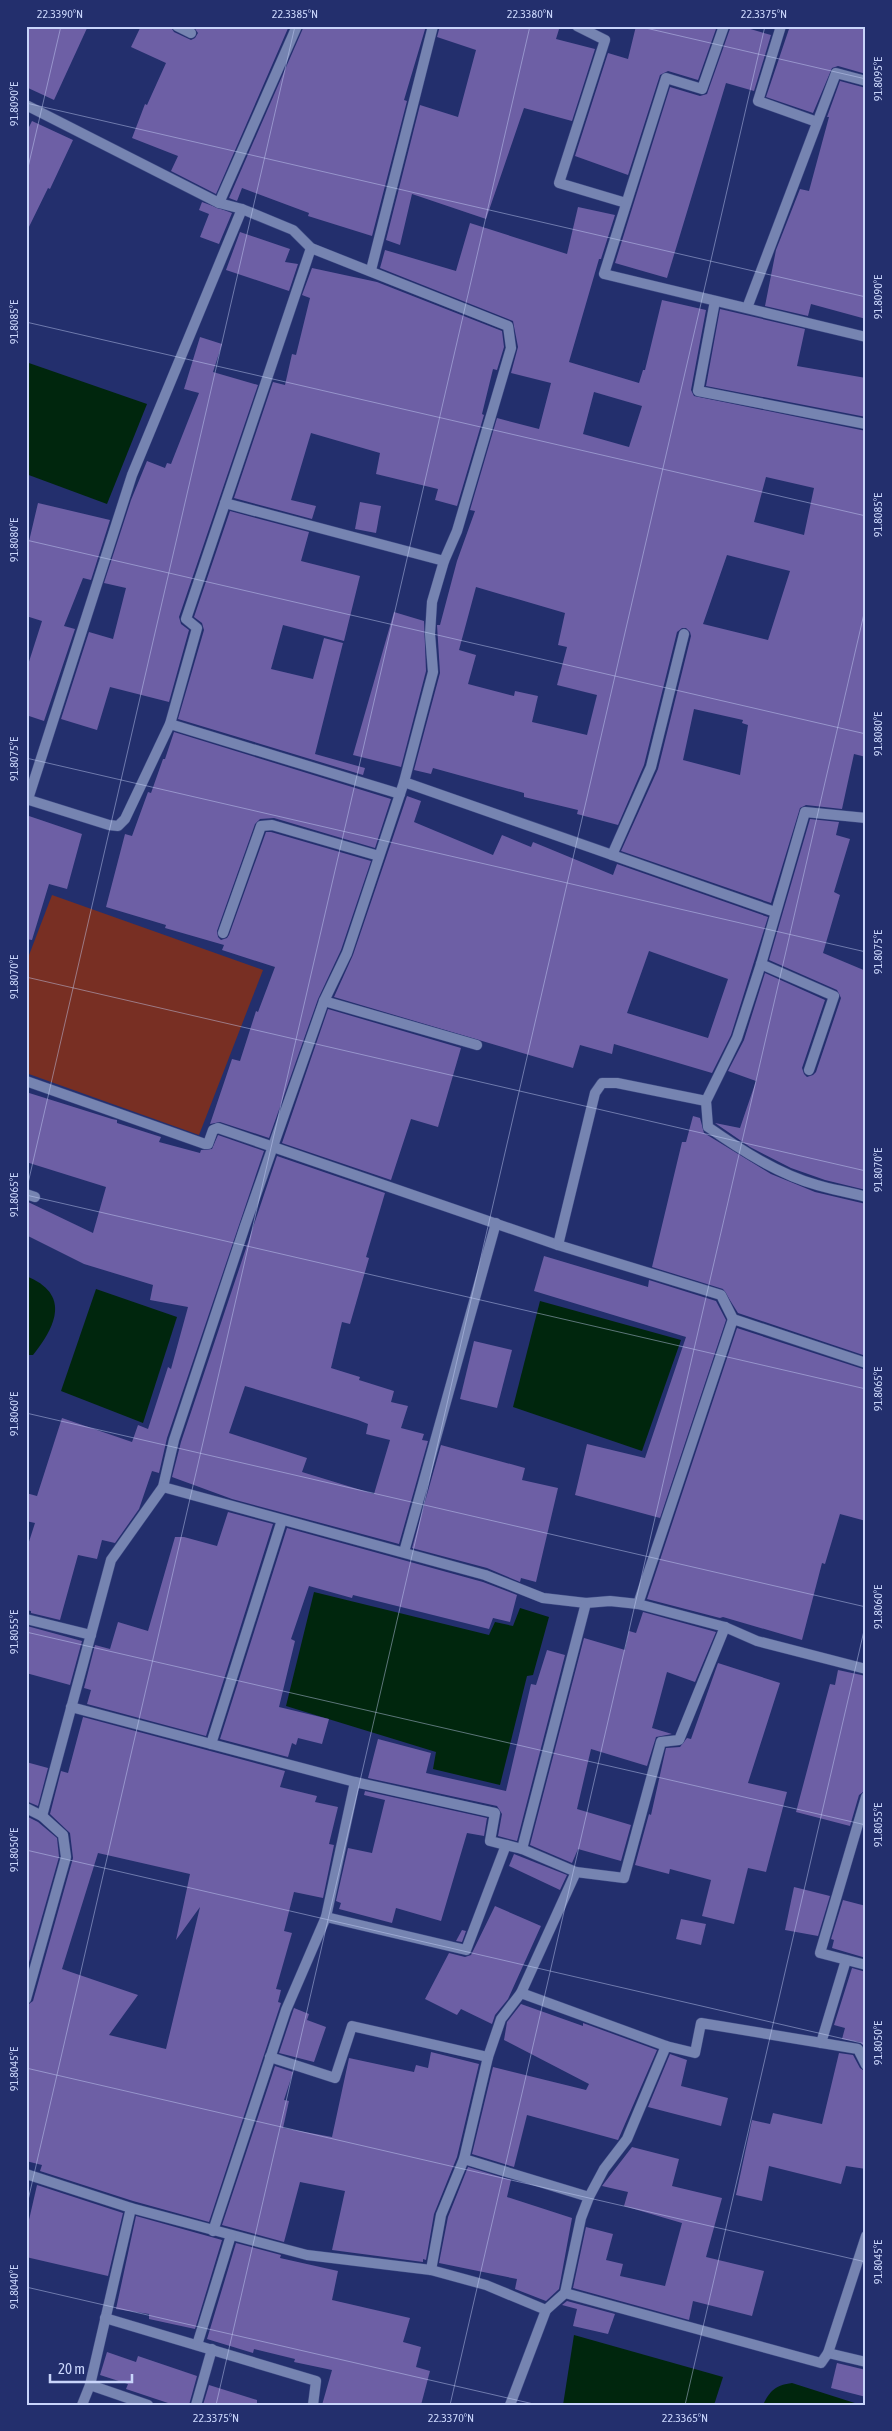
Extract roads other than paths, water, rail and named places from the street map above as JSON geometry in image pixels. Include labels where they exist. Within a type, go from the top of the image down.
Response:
[{"type":"street","points":[[177,26],[191,33]]},
{"type":"street","points":[[219,203],[297,26]]},
{"type":"street","points":[[371,270],[433,26]]},
{"type":"street","points":[[577,26],[605,40],[559,183],[626,203]]},
{"type":"street","points":[[724,26],[702,89],[666,78],[604,274],[866,337]]},
{"type":"street","points":[[781,26],[758,101],[817,122]]},
{"type":"street","points":[[748,308],[836,73],[866,81]]},
{"type":"street","points":[[26,105],[219,203],[242,209],[293,230],[311,248],[371,270],[508,326],[511,348],[457,531],[444,560],[432,602],[430,634],[433,672],[404,782],[347,953],[324,1001],[272,1148],[174,1440],[163,1487],[111,1560],[42,1816]]},
{"type":"street","points":[[242,209],[132,475],[27,799],[108,825],[118,826],[125,819],[170,724],[197,628],[186,619],[311,248]]},
{"type":"street","points":[[714,301],[698,391],[866,424]]},
{"type":"street","points":[[225,503],[444,560]]},
{"type":"street","points":[[612,855],[651,767],[684,634]]},
{"type":"street","points":[[170,724],[400,794]]},
{"type":"street","points":[[404,782],[775,912]]},
{"type":"street","points":[[866,818],[805,812],[761,964],[737,1038],[706,1101],[708,1127],[739,1149],[779,1170],[816,1185],[866,1196]]},
{"type":"street","points":[[223,933],[261,826],[272,825],[379,856]]},
{"type":"street","points":[[761,964],[834,996],[809,1070]]},
{"type":"street","points":[[324,1001],[478,1045]]},
{"type":"street","points":[[26,1081],[205,1144],[208,1144],[215,1127],[558,1245],[721,1295],[734,1318],[866,1362]]},
{"type":"street","points":[[558,1245],[596,1093],[602,1083],[618,1083],[706,1101]]},
{"type":"street","points":[[404,1552],[496,1223]]},
{"type":"street","points":[[638,1604],[734,1318]]},
{"type":"street","points":[[163,1487],[485,1575],[543,1598],[586,1603],[638,1604],[725,1627],[757,1641],[866,1669]]},
{"type":"street","points":[[211,1744],[282,1520]]},
{"type":"street","points":[[522,1849],[586,1603]]},
{"type":"street","points":[[26,1619],[91,1635]]},
{"type":"street","points":[[71,1708],[355,1782],[495,1813],[490,1841],[522,1849],[576,1872],[624,1878],[661,1742],[679,1740],[725,1627]]},
{"type":"street","points":[[213,2231],[286,2010],[326,1917],[355,1782]]},
{"type":"street","points":[[866,1797],[820,1953],[866,1965]]},
{"type":"street","points":[[26,1808],[42,1816],[63,1835],[66,1858],[26,1999]]},
{"type":"street","points":[[326,1917],[466,1950],[506,1845]]},
{"type":"street","points":[[431,2270],[441,2215],[464,2159],[488,2057],[501,2019],[521,1993],[576,1872]]},
{"type":"street","points":[[822,2043],[846,1960]]},
{"type":"street","points":[[521,1993],[666,2046],[695,2053],[701,2023],[858,2049],[866,2065]]},
{"type":"street","points":[[270,2057],[335,2078],[352,2026],[488,2057]]},
{"type":"street","points":[[510,2405],[546,2310],[565,2293],[581,2218],[589,2197],[604,2169],[627,2139],[666,2046]]},
{"type":"street","points":[[464,2159],[589,2197]]},
{"type":"street","points":[[26,2174],[131,2208],[308,2255],[431,2270],[486,2285],[546,2310]]},
{"type":"street","points":[[82,2405],[90,2385],[131,2208]]},
{"type":"street","points":[[197,2345],[231,2235]]},
{"type":"street","points":[[565,2293],[821,2363],[828,2353],[866,2236]]},
{"type":"street","points":[[105,2318],[316,2380],[313,2405]]},
{"type":"street","points":[[196,2405],[212,2349]]},
{"type":"street","points":[[828,2353],[866,2362]]},
{"type":"street","points":[[90,2385],[148,2405]]}]
